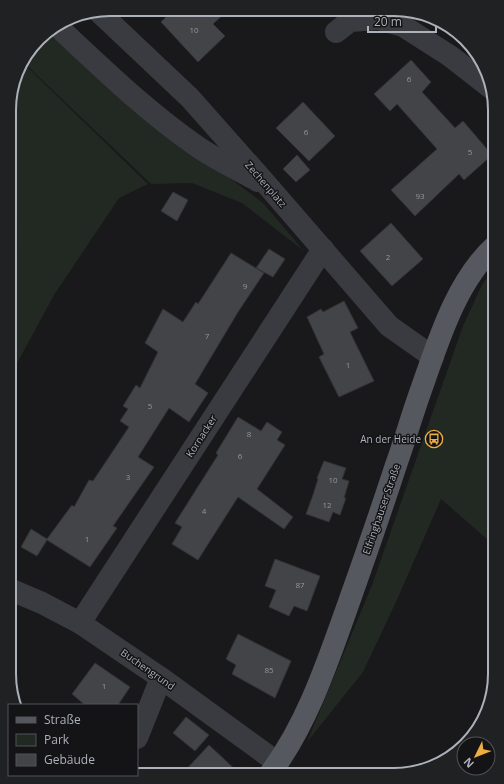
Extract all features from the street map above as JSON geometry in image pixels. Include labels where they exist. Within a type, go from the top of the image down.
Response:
[{"type":"main road","name":"Elfringhauser Straße","points":[[274,768],[310,706],[335,642],[433,357],[455,301],[469,277],[488,253]]},
{"type":"street","name":"Zechenplatz","points":[[104,17],[190,98],[389,326],[433,357]]},
{"type":"street","points":[[336,32],[350,21],[378,19],[403,26],[450,56],[484,83]]},
{"type":"street","points":[[61,30],[149,110],[198,147],[232,168],[268,186]]},
{"type":"street","name":"Kornacker","points":[[80,623],[322,249]]},
{"type":"street","name":"Buchengrund","points":[[16,592],[42,603],[80,623],[162,678],[272,768]]},
{"type":"street","points":[[138,736],[162,678]]},
{"type":"green space","points":[[55,34],[212,165],[263,203],[304,251],[242,203],[192,183],[151,184],[28,66],[32,58],[48,39]]},
{"type":"green space","points":[[27,67],[148,184],[119,198],[54,295],[16,365],[16,110],[21,80]]},
{"type":"green space","points":[[488,276],[488,540],[441,499],[396,602],[363,672],[307,742],[372,585],[463,326],[482,285]]},
{"type":"building","points":[[167,16],[222,16],[213,24],[225,36],[198,62],[161,22]]},
{"type":"building","points":[[411,60],[431,82],[422,92],[455,128],[463,121],[488,150],[488,159],[464,180],[459,174],[415,216],[391,190],[437,149],[397,104],[390,111],[374,94]]},
{"type":"building","points":[[303,102],[335,136],[309,161],[276,128]]},
{"type":"building","points":[[297,155],[310,170],[296,182],[283,169]]},
{"type":"building","points":[[173,192],[188,200],[177,221],[161,211]]},
{"type":"building","points":[[391,223],[423,259],[392,286],[360,251]]},
{"type":"building","points":[[269,249],[285,259],[273,277],[256,268]]},
{"type":"building","points":[[231,253],[264,273],[238,312],[195,384],[208,393],[189,422],[169,408],[138,457],[154,467],[113,526],[117,528],[90,567],[47,540],[37,556],[21,547],[31,529],[47,539],[72,505],[74,507],[89,480],[93,481],[129,427],[120,421],[128,409],[123,406],[136,385],[140,388],[158,352],[145,343],[163,309],[183,322],[196,302],[198,304]]},
{"type":"building","points":[[344,301],[358,328],[350,332],[374,381],[339,397],[319,357],[324,354],[307,317],[321,309],[323,312]]},
{"type":"building","points":[[238,417],[261,431],[267,422],[282,432],[277,440],[285,445],[257,489],[293,517],[284,529],[238,497],[198,560],[172,544],[182,527],[175,523],[218,455],[216,453]]},
{"type":"building","points":[[324,461],[346,468],[342,479],[349,481],[344,498],[346,498],[340,515],[333,512],[329,522],[306,514]]},
{"type":"building","points":[[275,559],[320,576],[307,611],[294,606],[289,616],[269,607],[276,590],[265,586]]},
{"type":"building","points":[[238,634],[291,661],[275,698],[232,674],[236,665],[226,659]]},
{"type":"building","points":[[95,663],[130,687],[119,704],[84,704],[72,694]]},
{"type":"building","points":[[186,717],[209,735],[195,751],[173,733]]},
{"type":"building","points":[[209,745],[234,768],[188,768]]},
{"type":"place","name":"An der Heide","points":[[434,439]]}]
